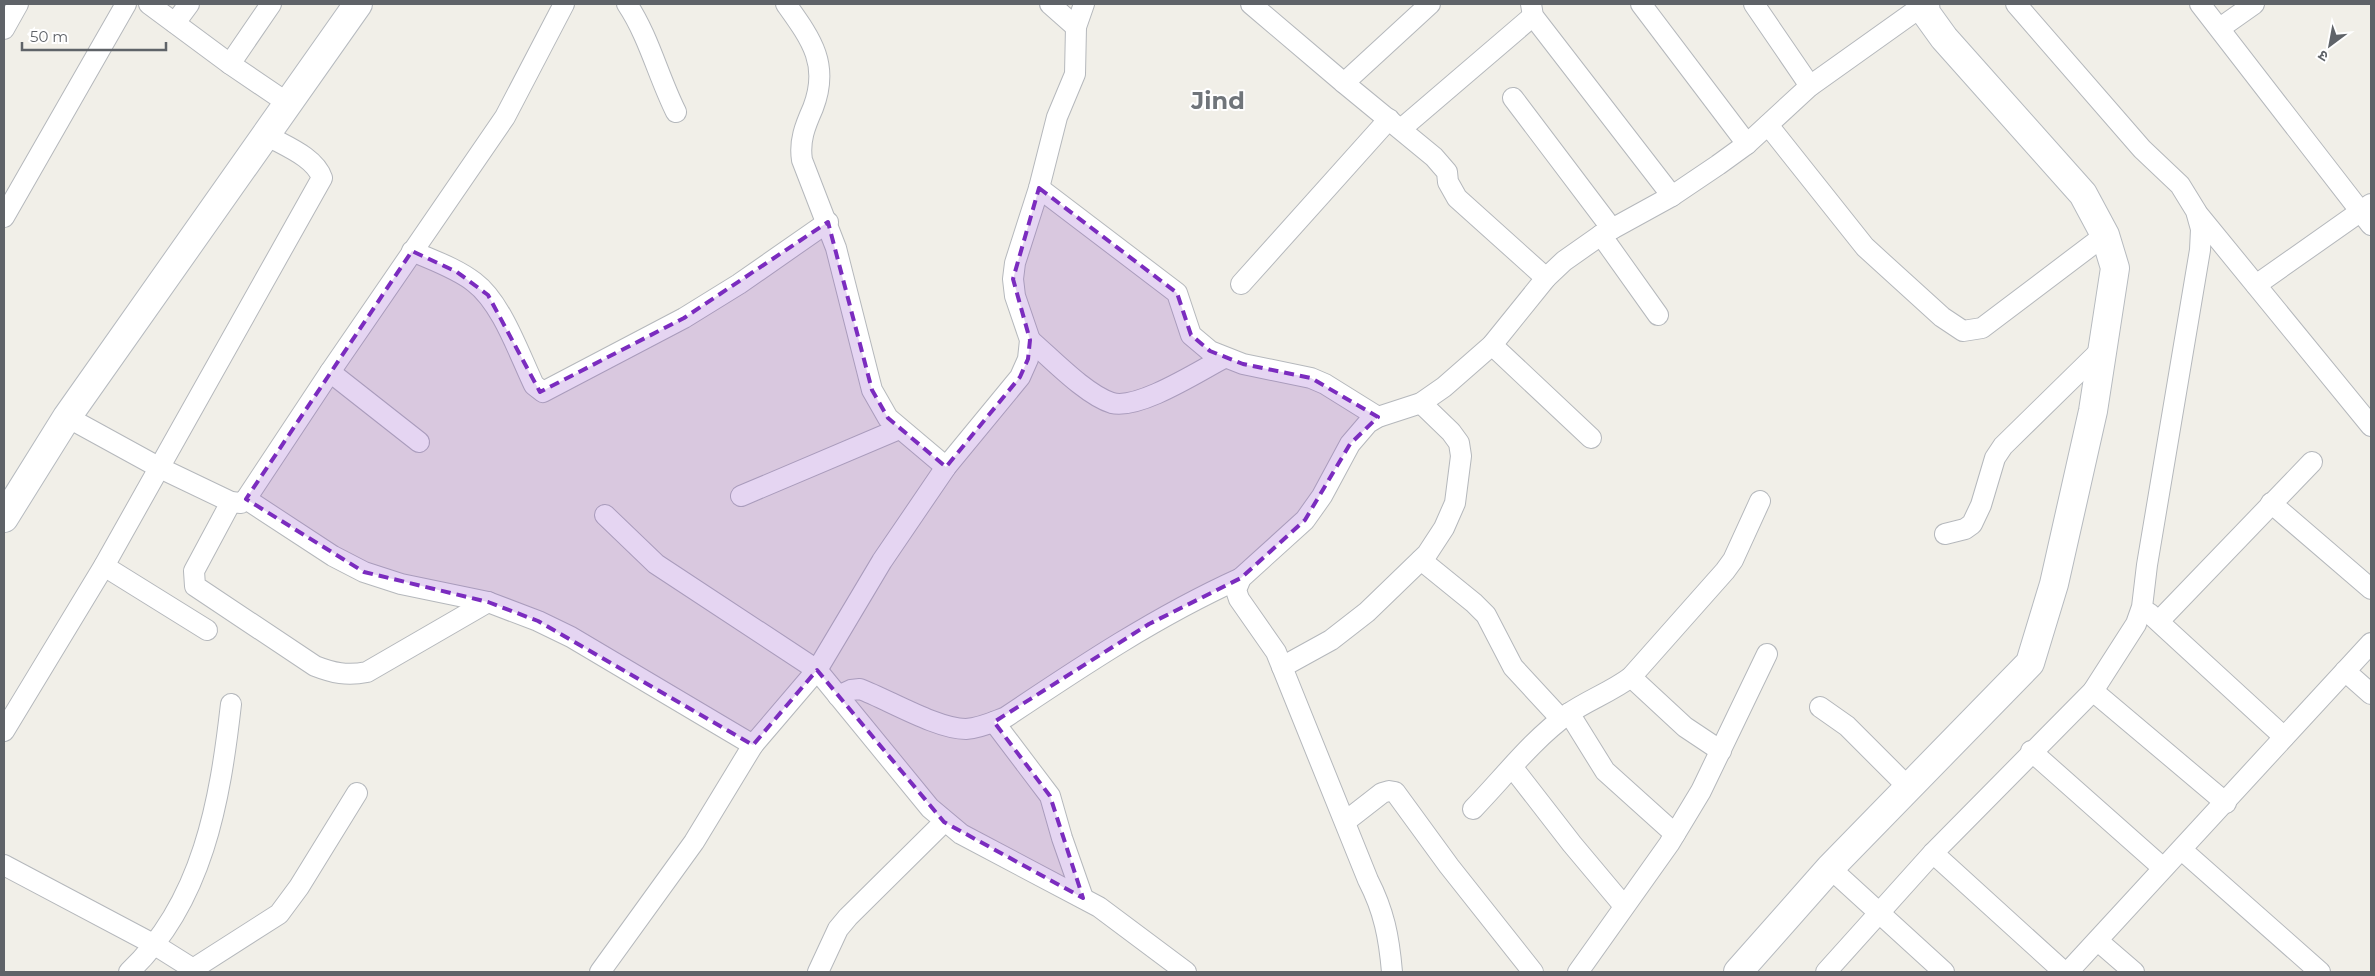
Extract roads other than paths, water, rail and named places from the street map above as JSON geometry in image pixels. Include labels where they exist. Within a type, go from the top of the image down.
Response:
[{"type":"main road","points":[[4,518],[13,481],[67,417],[358,4]]},
{"type":"main road","points":[[1738,972],[1830,868],[2030,663],[2054,584],[2093,410],[2115,268],[2105,235],[2083,194],[1944,38],[1926,13],[1925,4]]},
{"type":"street","points":[[4,29],[18,4]]},
{"type":"street","points":[[4,217],[126,4]]},
{"type":"street","points":[[149,4],[230,64],[289,104]]},
{"type":"street","points":[[176,23],[189,4]]},
{"type":"street","points":[[230,64],[271,4]]},
{"type":"street","points":[[488,602],[367,672],[350,675],[333,673],[315,666],[195,586],[194,572],[238,501],[330,372],[505,116],[564,4]]},
{"type":"street","points":[[627,4],[646,36],[676,112]]},
{"type":"street","points":[[786,4],[811,41],[818,61],[819,90],[802,134],[800,147],[802,160],[828,222],[872,390],[888,418],[946,467]]},
{"type":"street","points":[[1050,4],[1076,27]]},
{"type":"street","points":[[600,972],[689,850],[753,745],[817,670],[882,561],[946,467],[1020,377],[1028,359],[1030,340],[1015,296],[1013,278],[1015,263],[1039,188],[1056,117],[1075,74],[1076,27],[1084,4]]},
{"type":"street","points":[[1251,4],[1444,166],[1451,190],[1457,198],[1546,278]]},
{"type":"street","points":[[1344,84],[1430,4]]},
{"type":"street","points":[[1641,4],[1747,144]]},
{"type":"street","points":[[1754,4],[1810,86]]},
{"type":"street","points":[[838,696],[851,690],[860,689],[928,718],[964,729],[984,726],[1006,717],[1149,624],[1191,601],[1241,578],[1304,520],[1322,496],[1350,444],[1368,423],[1378,417],[1421,403],[1444,388],[1492,345],[1546,278],[1564,261],[1607,232],[1672,196],[1747,144],[1810,86],[1925,4]]},
{"type":"street","points":[[2016,4],[2142,149],[2180,185],[2196,211],[2371,426]]},
{"type":"street","points":[[2200,4],[2368,214],[2256,284]]},
{"type":"street","points":[[2220,28],[2254,4]]},
{"type":"street","points":[[1241,284],[1395,124],[1532,10],[1672,196]]},
{"type":"street","points":[[1513,98],[1607,232],[1658,315]]},
{"type":"street","points":[[1768,125],[1865,247],[1942,317],[1963,332],[1982,328],[2105,235]]},
{"type":"street","points":[[4,731],[104,566],[322,178],[319,169],[309,160],[266,135]]},
{"type":"street","points":[[1039,188],[1177,293],[1191,336],[1210,352],[1243,364],[1311,378],[1325,384],[1378,417]]},
{"type":"street","points":[[1830,971],[1879,912],[1933,853],[2031,751],[2093,691],[2136,624],[2142,607],[2146,565],[2200,250],[2200,229],[2196,211]]},
{"type":"street","points":[[412,251],[457,272],[474,282],[488,295],[497,309],[534,385],[543,392],[684,318],[739,284],[828,222]]},
{"type":"street","points":[[1030,340],[1092,393],[1112,403],[1127,404],[1146,399],[1224,358]]},
{"type":"street","points":[[1492,345],[1591,438]]},
{"type":"street","points":[[1945,534],[1964,529],[1972,524],[1984,496],[1995,458],[2004,446],[2103,348]]},
{"type":"street","points":[[330,372],[418,442]]},
{"type":"street","points":[[1282,668],[1332,640],[1347,628],[1421,560],[1444,528],[1455,503],[1461,456],[1459,443],[1451,432],[1421,403]]},
{"type":"street","points":[[67,417],[160,468],[238,501],[364,572],[400,584],[488,602],[508,608],[571,637],[753,745]]},
{"type":"street","points":[[741,496],[899,429]]},
{"type":"street","points":[[2159,621],[2312,462]]},
{"type":"street","points":[[1473,809],[1546,732],[1565,716],[1621,685],[1630,677],[1725,571],[1733,560],[1760,501]]},
{"type":"street","points":[[2271,503],[2371,589]]},
{"type":"street","points":[[605,515],[656,564],[817,670],[930,808],[944,822],[961,834],[1083,898],[1186,972]]},
{"type":"street","points":[[1421,560],[1486,615],[1512,667],[1565,716],[1606,771],[1675,834]]},
{"type":"street","points":[[104,566],[207,630]]},
{"type":"street","points":[[1241,578],[1236,590],[1240,599],[1267,638],[1282,668],[1346,821],[1368,880],[1380,905],[1388,938],[1392,972]]},
{"type":"street","points":[[2142,607],[2284,737]]},
{"type":"street","points":[[1933,853],[2066,972],[2098,941],[2162,868],[2182,850],[2226,803],[2371,643]]},
{"type":"street","points":[[1578,972],[1675,834],[1721,752],[1767,654]]},
{"type":"street","points":[[2345,671],[2371,694]]},
{"type":"street","points":[[1630,677],[1685,727],[1721,752]]},
{"type":"street","points":[[2093,691],[2226,803]]},
{"type":"street","points":[[129,972],[155,945],[185,896],[214,814],[222,777],[231,704]]},
{"type":"street","points":[[1820,708],[1847,726],[1908,787]]},
{"type":"street","points":[[994,722],[1050,796],[1055,806],[1062,838],[1083,898]]},
{"type":"street","points":[[2031,751],[2162,868]]},
{"type":"street","points":[[1512,768],[1624,906]]},
{"type":"street","points":[[1346,821],[1382,793],[1395,792],[1455,874],[1533,972]]},
{"type":"street","points":[[4,865],[155,945],[195,970],[279,914],[299,887],[357,793]]},
{"type":"street","points":[[818,972],[843,923],[944,822]]},
{"type":"street","points":[[2182,850],[2320,972]]},
{"type":"street","points":[[1830,868],[1944,972]]},
{"type":"street","points":[[2098,941],[2134,972]]},
{"type":"district","name":"Jind","points":[[1218,100]]}]
